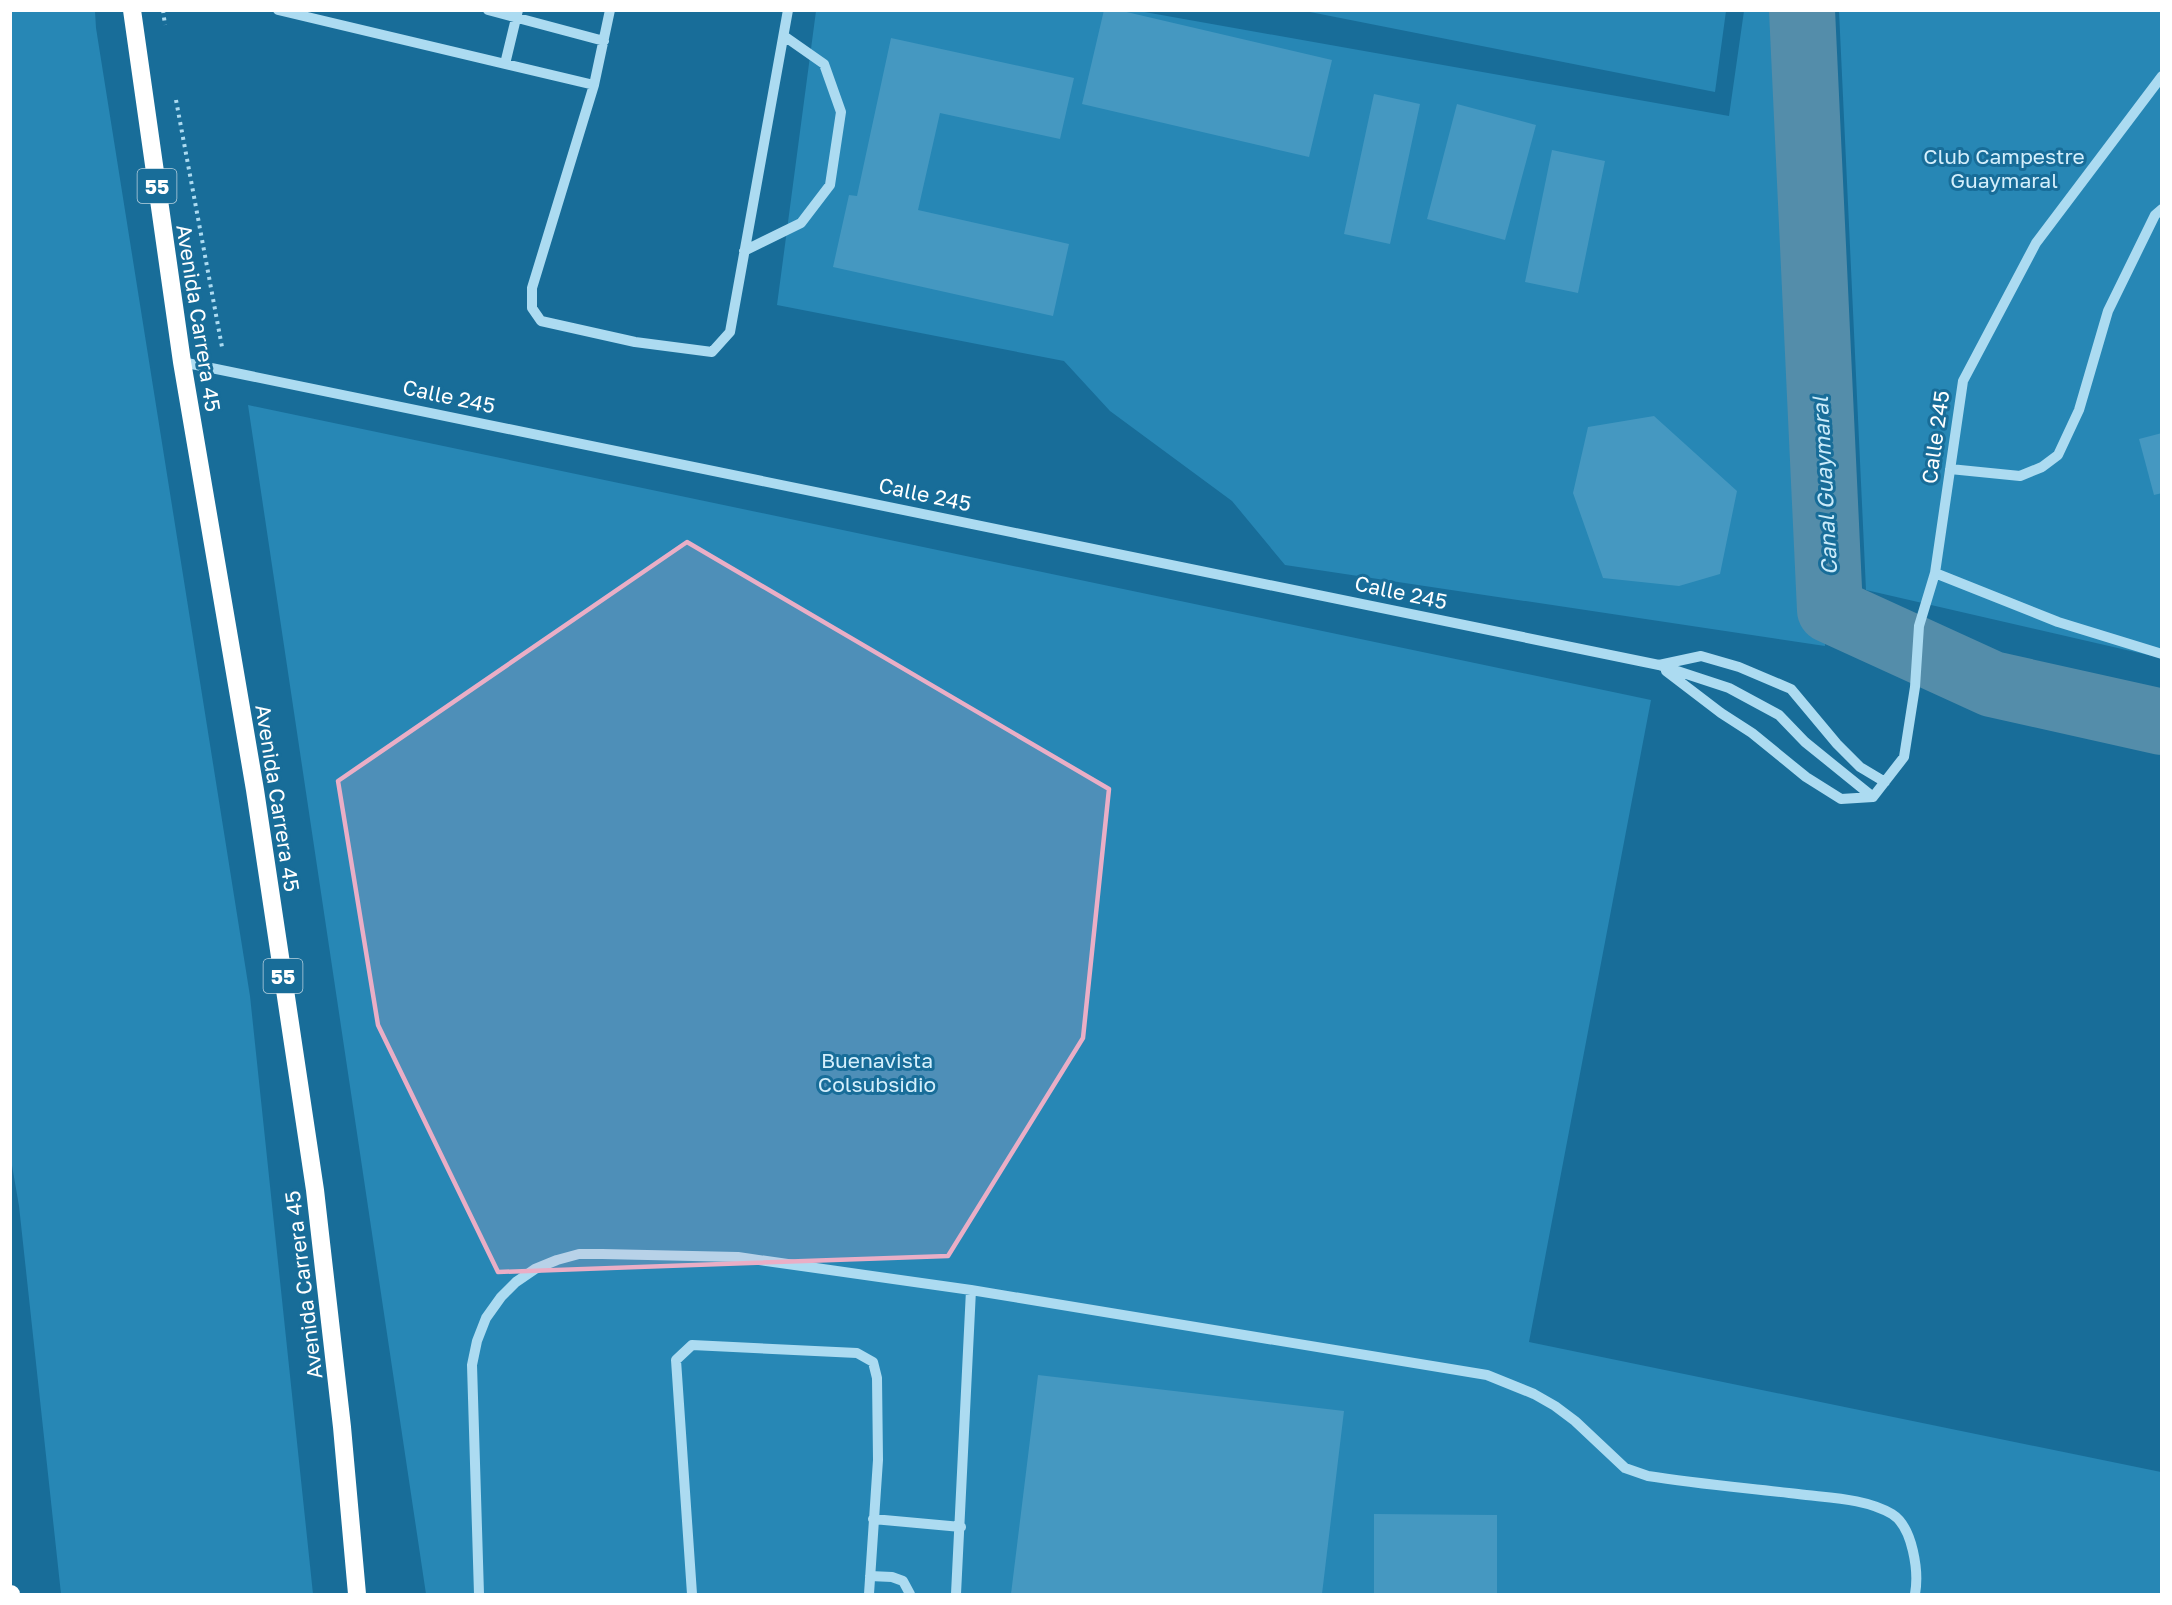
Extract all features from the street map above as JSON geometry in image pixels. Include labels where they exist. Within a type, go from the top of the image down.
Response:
[{"type":"highway","name":"Avenida Carrera 45","points":[[132,10],[182,362],[255,790],[313,1178],[342,1427],[357,1594]]},
{"type":"lane","points":[[278,10],[594,85]]},
{"type":"lane","points":[[488,10],[517,14],[604,41]]},
{"type":"lane","points":[[610,10],[594,85],[532,288],[532,308],[541,321],[635,342],[712,352],[730,332],[788,10]]},
{"type":"lane","points":[[506,64],[517,14]]},
{"type":"lane","points":[[744,250],[801,223],[830,185],[841,112],[825,64],[784,36]]},
{"type":"lane","name":"Calle 245","points":[[1659,665],[1721,713],[1752,733],[1806,777],[1841,799],[1873,797],[1904,757],[1915,687],[1919,626],[1935,573],[1963,381],[2036,243],[2162,76]]},
{"type":"lane","points":[[1950,469],[2020,476],[2042,467],[2058,455],[2079,410],[2108,311],[2156,215],[2162,209]]},
{"type":"lane","name":"Calle 245","points":[[182,362],[1659,665],[1729,688],[1779,715],[1804,742],[1873,797]]},
{"type":"lane","points":[[1935,573],[2058,622],[2162,654]]},
{"type":"lane","name":"Calle 245","points":[[1659,665],[1701,656],[1739,667],[1791,689],[1860,767],[1885,782]]},
{"type":"lane","points":[[478,1594],[472,1365],[477,1341],[486,1318],[508,1289],[535,1269],[579,1254],[738,1257],[971,1290],[1487,1375],[1534,1394],[1555,1406],[1575,1421],[1625,1468],[1648,1476],[1858,1501],[1892,1514],[1901,1523],[1914,1558],[1917,1586],[1915,1594]]},
{"type":"lane","points":[[956,1594],[971,1290]]},
{"type":"lane","points":[[692,1594],[676,1360],[692,1345],[857,1353],[873,1362],[877,1378],[878,1460],[869,1594]]},
{"type":"lane","points":[[873,1519],[961,1527]]},
{"type":"lane","points":[[870,1576],[892,1577],[903,1581],[910,1594]]},
{"type":"path","points":[[164,10],[167,33]]},
{"type":"path","points":[[174,89],[226,370]]},
{"type":"highlighted area","points":[[687,542],[1109,789],[1083,1038],[948,1256],[498,1272],[378,1025],[338,781]]},
{"type":"green space","points":[[10,11],[95,11],[250,996],[313,1594],[61,1594],[19,1206],[10,1154]]},
{"type":"green space","points":[[816,11],[1139,11],[1729,116],[1744,11],[1803,11],[1825,646],[1285,565],[1232,501],[1110,411],[1064,361],[777,305]]},
{"type":"green space","points":[[1305,11],[1726,11],[1715,92]]},
{"type":"green space","name":"Club Campestre Guaymaral","points":[[1839,11],[2161,11],[2161,658],[1866,590]]},
{"type":"green space","name":"Buenavista Colsubsidio","points":[[248,405],[1651,700],[1529,1342],[2161,1472],[2161,1594],[426,1594]]},
{"type":"building","points":[[1104,10],[1118,10],[1332,60],[1309,157],[1082,104]]},
{"type":"building","points":[[891,38],[1074,78],[1060,139],[940,113],[918,210],[1069,244],[1053,316],[833,267],[849,195],[857,196]]},
{"type":"building","points":[[1374,94],[1420,104],[1390,244],[1344,234]]},
{"type":"building","points":[[1457,104],[1536,125],[1505,240],[1427,219]]},
{"type":"building","points":[[1552,150],[1605,161],[1578,293],[1525,282]]},
{"type":"building","points":[[1654,416],[1737,491],[1720,574],[1679,586],[1603,578],[1573,493],[1588,427]]},
{"type":"building","points":[[2162,433],[2162,493],[2154,495],[2139,439]]},
{"type":"building","points":[[1038,1375],[1344,1411],[1322,1594],[1011,1594]]},
{"type":"building","points":[[1374,1514],[1497,1515],[1497,1594],[1374,1594]]},
{"type":"waterway","name":"Canal Guaymaral","points":[[1802,10],[1830,610],[1992,684],[2162,722]]}]
